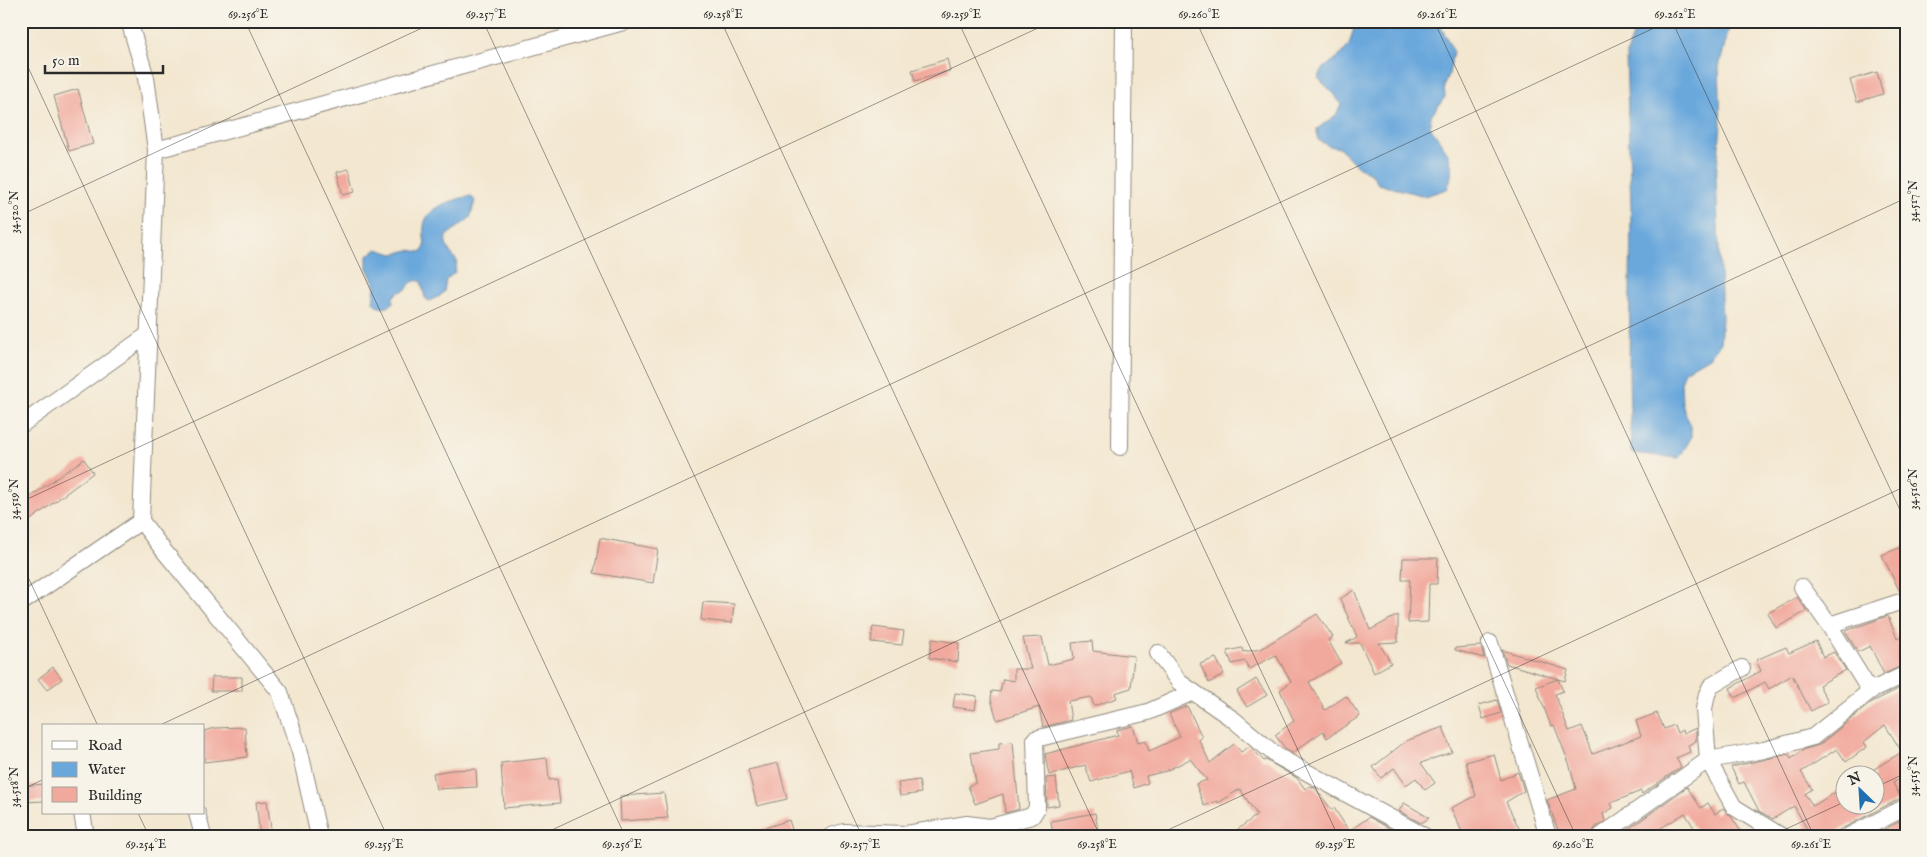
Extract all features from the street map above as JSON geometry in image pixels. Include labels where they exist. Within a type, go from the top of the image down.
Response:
[{"type":"street","points":[[129,21],[146,78],[156,150],[141,521],[280,692],[300,752],[319,836]]},
{"type":"street","points":[[156,150],[627,21]]},
{"type":"street","points":[[1120,447],[1124,21]]},
{"type":"street","points":[[21,425],[149,334]]},
{"type":"street","points":[[21,603],[141,521]]},
{"type":"street","points":[[1802,587],[1829,625],[1870,691]]},
{"type":"street","points":[[1829,625],[1906,600]]},
{"type":"street","points":[[1490,642],[1548,836]]},
{"type":"street","points":[[1158,653],[1179,682],[1234,720],[1277,756],[1424,836]]},
{"type":"street","points":[[1742,668],[1711,686],[1707,694],[1704,708],[1708,760],[1734,807],[1781,836]]},
{"type":"street","points":[[1601,836],[1708,760],[1764,750],[1813,737],[1870,691],[1905,676]]},
{"type":"street","points":[[831,836],[844,832],[906,835],[967,824],[990,827],[1032,816],[1037,808],[1035,739],[1148,712],[1193,692]]},
{"type":"street","points":[[1849,836],[1906,807]]},
{"type":"street","points":[[82,814],[86,836]]},
{"type":"street","points":[[197,814],[203,836]]},
{"type":"water","points":[[1356,21],[1438,21],[1453,51],[1449,74],[1444,85],[1445,97],[1431,116],[1430,127],[1445,149],[1451,163],[1452,171],[1447,189],[1425,196],[1378,184],[1372,174],[1356,165],[1340,148],[1329,146],[1318,140],[1317,129],[1336,115],[1341,105],[1335,95],[1318,78],[1324,68],[1342,54],[1349,45]]},
{"type":"water","points":[[1638,21],[1731,21],[1719,67],[1721,125],[1716,178],[1722,319],[1720,343],[1709,357],[1685,371],[1681,382],[1682,404],[1691,427],[1691,438],[1679,458],[1631,453],[1629,375],[1631,207],[1626,56]]},
{"type":"water","points":[[471,196],[475,201],[470,218],[446,236],[447,247],[457,261],[455,272],[446,280],[444,292],[429,301],[425,298],[421,281],[416,281],[412,282],[407,289],[397,293],[393,297],[393,303],[388,307],[383,308],[375,304],[373,302],[375,285],[367,268],[367,256],[377,249],[393,254],[409,250],[421,252],[425,247],[424,228],[429,214],[444,204]]},
{"type":"building","points":[[947,59],[950,71],[915,81],[912,70]]},
{"type":"building","points":[[1877,72],[1883,94],[1857,102],[1850,80]]},
{"type":"building","points":[[78,89],[93,144],[69,151],[54,96]]},
{"type":"building","points":[[349,169],[355,192],[343,195],[337,172]]},
{"type":"building","points":[[84,459],[93,473],[28,522],[21,512],[21,503]]},
{"type":"building","points":[[600,538],[658,549],[653,583],[594,573]]},
{"type":"building","points":[[1906,545],[1906,590],[1900,592],[1882,555]]},
{"type":"building","points":[[1403,558],[1438,558],[1437,584],[1429,584],[1428,622],[1408,623],[1410,580],[1402,580]]},
{"type":"building","points":[[1354,590],[1370,630],[1398,615],[1398,642],[1379,643],[1391,663],[1374,673],[1360,643],[1346,643],[1357,637],[1340,599]]},
{"type":"building","points":[[1797,597],[1807,611],[1776,628],[1768,613]]},
{"type":"building","points":[[703,602],[734,604],[732,623],[701,620]]},
{"type":"building","points":[[1317,614],[1333,637],[1328,640],[1341,663],[1309,682],[1325,710],[1346,696],[1360,716],[1327,738],[1323,731],[1292,753],[1286,749],[1275,735],[1294,721],[1280,690],[1291,682],[1276,655],[1249,669],[1245,661],[1232,664],[1227,651],[1242,648],[1243,652],[1261,649]]},
{"type":"building","points":[[1888,616],[1897,638],[1902,636],[1906,643],[1906,664],[1884,674],[1870,646],[1858,652],[1845,631]]},
{"type":"building","points":[[873,627],[904,631],[902,645],[871,642]]},
{"type":"building","points":[[1042,637],[1048,665],[1074,659],[1072,643],[1092,641],[1093,651],[1134,656],[1131,688],[1115,693],[1117,698],[1094,706],[1091,697],[1068,701],[1071,720],[1043,727],[1039,707],[997,720],[991,699],[992,691],[1000,692],[1003,679],[1014,681],[1014,669],[1031,669],[1023,638]]},
{"type":"building","points":[[932,639],[959,643],[958,662],[929,658]]},
{"type":"building","points":[[1816,641],[1823,657],[1834,652],[1846,670],[1819,685],[1828,702],[1811,711],[1792,675],[1769,689],[1765,682],[1735,698],[1730,688],[1761,671],[1756,660],[1786,647],[1789,653]]},
{"type":"building","points":[[1481,646],[1484,658],[1455,650],[1455,648]]},
{"type":"building","points":[[1502,650],[1568,670],[1565,681],[1507,664]]},
{"type":"building","points":[[1216,658],[1224,674],[1209,683],[1200,664]]},
{"type":"building","points":[[53,667],[62,679],[47,690],[38,679]]},
{"type":"building","points":[[212,677],[242,677],[242,691],[211,691]]},
{"type":"building","points":[[1256,679],[1267,695],[1247,707],[1237,691]]},
{"type":"building","points":[[1558,679],[1563,691],[1555,694],[1569,731],[1582,726],[1593,754],[1641,736],[1636,721],[1657,713],[1664,729],[1674,725],[1677,733],[1682,730],[1683,734],[1696,728],[1696,741],[1688,745],[1690,752],[1676,758],[1681,767],[1642,794],[1641,791],[1611,803],[1613,808],[1603,814],[1605,821],[1595,828],[1591,836],[1560,836],[1547,800],[1576,789],[1569,763],[1554,725],[1551,726],[1536,687]]},
{"type":"building","points":[[1906,685],[1906,775],[1893,783],[1901,798],[1884,807],[1884,764],[1882,764],[1902,752],[1885,725],[1864,742],[1867,747],[1846,762],[1837,749],[1801,772],[1812,789],[1805,794],[1813,806],[1834,793],[1834,814],[1870,814],[1828,836],[1811,836],[1794,806],[1773,819],[1759,811],[1744,782],[1739,784],[1731,767],[1789,754],[1791,759],[1805,749],[1819,745],[1872,702]]},
{"type":"building","points":[[955,693],[977,696],[975,710],[953,707]]},
{"type":"building","points":[[1497,700],[1501,713],[1483,719],[1479,705]]},
{"type":"building","points":[[1187,706],[1202,737],[1199,740],[1210,763],[1234,744],[1241,752],[1250,746],[1264,761],[1266,760],[1297,778],[1305,789],[1310,786],[1315,788],[1332,810],[1334,808],[1349,831],[1369,817],[1403,836],[1229,836],[1257,815],[1240,789],[1218,803],[1217,801],[1204,806],[1196,784],[1207,780],[1190,759],[1166,771],[1146,776],[1148,783],[1134,788],[1129,771],[1091,782],[1085,765],[1049,775],[1045,754],[1118,735],[1117,730],[1133,726],[1138,743],[1146,741],[1149,751],[1180,737],[1169,714]]},
{"type":"building","points":[[245,727],[247,757],[205,762],[205,731],[214,728]]},
{"type":"building","points":[[1443,727],[1452,752],[1421,763],[1435,783],[1425,790],[1416,778],[1406,785],[1394,768],[1381,778],[1373,767],[1406,741]]},
{"type":"building","points":[[1013,742],[1019,809],[1005,813],[1003,794],[975,804],[968,786],[976,783],[971,753],[999,749],[999,743]]},
{"type":"building","points":[[1494,754],[1501,780],[1518,772],[1524,791],[1506,802],[1523,836],[1464,836],[1451,808],[1476,796],[1466,762]]},
{"type":"building","points":[[547,758],[549,780],[557,779],[560,803],[504,808],[501,763]]},
{"type":"building","points":[[778,763],[787,799],[757,806],[748,770]]},
{"type":"building","points":[[476,769],[477,787],[436,789],[433,773]]},
{"type":"building","points":[[1056,777],[1059,805],[1047,807],[1046,778]]},
{"type":"building","points":[[919,780],[921,793],[900,796],[898,783]]},
{"type":"building","points":[[42,784],[42,801],[24,802],[23,786]]},
{"type":"building","points":[[1687,787],[1701,808],[1708,803],[1715,814],[1723,808],[1744,836],[1699,836],[1685,813],[1658,830],[1663,836],[1619,836]]},
{"type":"building","points":[[664,793],[668,818],[621,821],[620,796]]},
{"type":"building","points":[[267,801],[272,836],[260,836],[256,802]]},
{"type":"building","points":[[1404,803],[1429,818],[1421,823],[1399,811]]},
{"type":"building","points":[[1095,813],[1099,836],[1053,836],[1051,821]]},
{"type":"building","points":[[1906,818],[1906,836],[1872,836]]},
{"type":"building","points":[[789,820],[794,836],[750,836],[750,833]]}]
